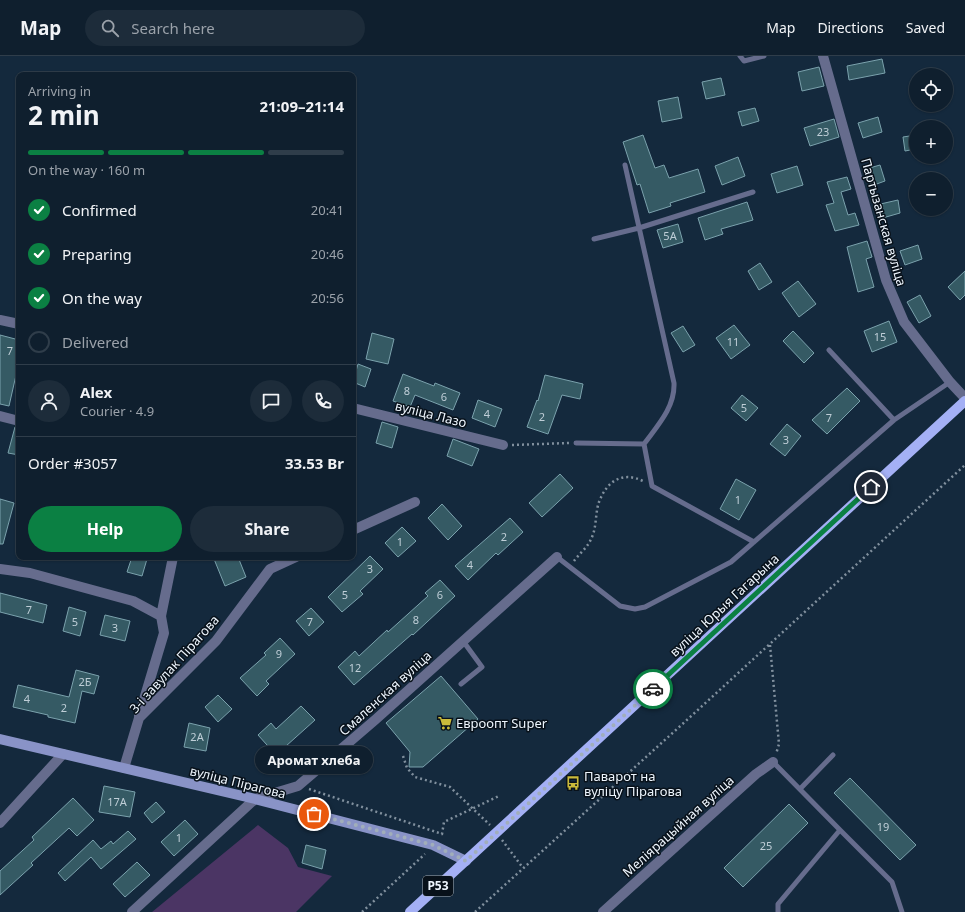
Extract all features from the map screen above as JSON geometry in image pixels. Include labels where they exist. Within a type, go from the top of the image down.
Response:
[{"type":"main road","name":"вуліца Юрыя Гагарына","points":[[466,861],[965,400]]},
{"type":"main road","name":"вуліца Пірагова","points":[[0,739],[255,800],[433,845],[466,861]]},
{"type":"main road","name":"Р53","points":[[410,912],[466,861]]},
{"type":"street","name":"Партызанская вуліца","points":[[823,56],[886,280],[904,322],[965,400]]},
{"type":"street","points":[[0,320],[16,323]]},
{"type":"street","name":"вуліца Лазо","points":[[356,409],[503,446]]},
{"type":"street","points":[[0,416],[16,420]]},
{"type":"street","points":[[356,529],[415,502]]},
{"type":"street","name":"Смаленская вуліца","points":[[132,912],[255,800],[298,786],[557,557]]},
{"type":"street","points":[[139,718],[164,633],[160,616],[172,560]]},
{"type":"street","name":"3-і завулак Пірагова","points":[[124,768],[139,718],[216,641],[270,570],[290,560]]},
{"type":"street","points":[[0,569],[30,573],[133,601],[160,616]]},
{"type":"street","points":[[0,823],[63,754]]},
{"type":"street","name":"Меліярацыйная вуліца","points":[[603,912],[756,774],[773,762]]},
{"type":"lane","points":[[740,56],[744,61],[764,56]]},
{"type":"lane","points":[[625,165],[674,383],[674,394],[670,406],[644,444],[652,486],[754,542]]},
{"type":"lane","points":[[594,239],[639,228],[753,192]]},
{"type":"lane","points":[[829,350],[894,420]]},
{"type":"lane","points":[[557,557],[620,606],[635,609],[645,607],[731,562],[894,420],[950,382]]},
{"type":"lane","points":[[576,443],[644,444]]},
{"type":"lane","points":[[461,684],[482,667],[463,641]]},
{"type":"lane","points":[[800,789],[833,755]]},
{"type":"lane","points":[[773,762],[892,882],[902,912]]},
{"type":"lane","points":[[778,912],[778,904],[840,830]]},
{"type":"path","points":[[503,446],[576,443]]},
{"type":"path","points":[[475,912],[770,645],[965,465]]},
{"type":"path","points":[[569,567],[592,539],[599,502],[610,484],[618,478],[633,477],[652,486]]},
{"type":"path","points":[[770,645],[779,744],[773,762]]},
{"type":"path","points":[[403,756],[407,768],[415,777],[450,787],[474,808],[497,833],[523,868]]},
{"type":"path","points":[[298,786],[442,834],[444,822],[499,796]]},
{"type":"path","points":[[362,912],[424,856]]},
{"type":"shaded area","points":[[258,825],[288,848],[298,867],[332,876],[296,912],[152,912]]},
{"type":"building","points":[[882,59],[885,73],[849,80],[847,66]]},
{"type":"building","points":[[819,67],[824,86],[802,91],[798,72]]},
{"type":"building","points":[[721,78],[725,95],[706,99],[702,82]]},
{"type":"building","points":[[678,97],[682,118],[662,122],[658,101]]},
{"type":"building","points":[[755,108],[759,121],[742,126],[738,112]]},
{"type":"building","points":[[878,117],[882,132],[863,138],[858,123]]},
{"type":"building","points":[[834,119],[839,137],[810,146],[804,128]]},
{"type":"building","points":[[643,135],[655,168],[664,165],[669,178],[698,169],[705,192],[670,203],[671,206],[649,213],[640,184],[637,185],[623,142]]},
{"type":"building","points":[[909,136],[909,150],[905,151],[903,137]]},
{"type":"building","points":[[738,157],[745,176],[722,185],[715,166]]},
{"type":"building","points":[[880,165],[885,181],[871,186],[866,169]]},
{"type":"building","points":[[797,166],[803,185],[777,193],[771,174]]},
{"type":"building","points":[[847,177],[851,189],[841,192],[848,215],[855,213],[859,225],[835,231],[826,205],[834,203],[827,182]]},
{"type":"building","points":[[898,200],[900,213],[879,219],[876,205]]},
{"type":"building","points":[[747,202],[753,220],[721,229],[723,234],[705,240],[698,218]]},
{"type":"building","points":[[678,224],[683,242],[663,248],[657,230]]},
{"type":"building","points":[[867,241],[872,257],[866,259],[874,287],[858,292],[847,247]]},
{"type":"building","points":[[918,245],[922,259],[905,265],[900,251]]},
{"type":"building","points":[[760,263],[772,282],[759,290],[748,271]]},
{"type":"building","points":[[965,271],[965,295],[960,300],[948,287]]},
{"type":"building","points":[[798,281],[816,304],[799,317],[782,293]]},
{"type":"building","points":[[920,295],[931,316],[919,323],[907,302]]},
{"type":"building","points":[[889,321],[897,342],[872,352],[864,331]]},
{"type":"building","points":[[734,325],[750,345],[731,359],[716,338]]},
{"type":"building","points":[[683,326],[695,345],[683,352],[671,333]]},
{"type":"building","points":[[793,331],[814,353],[804,363],[783,341]]},
{"type":"building","points":[[372,333],[394,339],[388,364],[366,359]]},
{"type":"building","points":[[0,335],[16,339],[16,375],[9,406],[0,404]]},
{"type":"building","points":[[358,364],[371,369],[365,387],[356,383],[356,371]]},
{"type":"building","points":[[403,374],[434,386],[435,383],[460,393],[453,410],[415,395],[410,407],[393,401]]},
{"type":"building","points":[[545,375],[583,384],[580,399],[562,395],[548,434],[527,427],[537,400],[538,401]]},
{"type":"building","points":[[847,388],[860,401],[827,434],[812,420]]},
{"type":"building","points":[[742,395],[758,408],[746,421],[731,408]]},
{"type":"building","points":[[478,400],[502,409],[495,427],[472,418]]},
{"type":"building","points":[[382,422],[398,427],[392,448],[376,443]]},
{"type":"building","points":[[787,424],[801,436],[785,456],[770,444]]},
{"type":"building","points":[[15,427],[16,427],[16,454],[8,453]]},
{"type":"building","points":[[453,439],[479,449],[472,466],[447,456]]},
{"type":"building","points":[[560,474],[573,488],[542,517],[529,503]]},
{"type":"building","points":[[736,479],[756,490],[739,520],[720,509]]},
{"type":"building","points":[[0,499],[14,503],[3,544],[0,544]]},
{"type":"building","points":[[442,504],[462,526],[448,540],[428,518]]},
{"type":"building","points":[[510,518],[523,532],[498,555],[496,553],[468,580],[455,566]]},
{"type":"building","points":[[402,527],[416,541],[398,557],[385,543]]},
{"type":"building","points":[[370,556],[383,569],[360,591],[363,594],[342,612],[328,597]]},
{"type":"building","points":[[131,560],[147,560],[142,576],[127,572]]},
{"type":"building","points":[[214,560],[239,560],[246,577],[225,586]]},
{"type":"building","points":[[440,580],[455,596],[413,635],[412,634],[354,685],[338,667],[355,651],[359,656],[387,630],[388,632],[428,596],[425,593]]},
{"type":"building","points":[[0,593],[47,605],[43,623],[0,612]]},
{"type":"building","points":[[69,607],[86,612],[80,636],[63,631]]},
{"type":"building","points":[[311,608],[324,622],[309,636],[296,621]]},
{"type":"building","points":[[105,615],[130,621],[125,641],[100,635]]},
{"type":"building","points":[[280,638],[295,654],[266,681],[269,684],[257,696],[240,678],[266,655],[264,653]]},
{"type":"building","points":[[76,670],[99,676],[94,694],[82,691],[75,723],[13,707],[18,685],[69,697]]},
{"type":"building","points":[[441,676],[478,719],[423,767],[409,767],[410,752],[386,723]]},
{"type":"building","points":[[218,695],[232,709],[218,722],[205,707]]},
{"type":"building","points":[[301,706],[315,720],[276,755],[258,735],[271,723],[276,729]]},
{"type":"building","points":[[189,723],[210,728],[206,751],[184,747]]},
{"type":"building","points":[[850,778],[916,845],[900,860],[834,793]]},
{"type":"building","points":[[104,786],[135,792],[130,817],[99,812]]},
{"type":"building","points":[[73,798],[94,820],[77,836],[69,828],[31,863],[33,865],[0,895],[0,871],[34,840],[32,837]]},
{"type":"building","points":[[156,802],[165,812],[152,823],[144,813]]},
{"type":"building","points":[[789,804],[808,823],[743,887],[724,868]]},
{"type":"building","points":[[185,820],[198,834],[174,856],[161,842]]},
{"type":"building","points":[[128,831],[136,839],[101,869],[91,857],[65,881],[58,873],[93,840],[101,849],[111,841],[113,844]]},
{"type":"building","points":[[306,845],[326,850],[322,869],[302,863]]},
{"type":"building","points":[[137,862],[150,875],[125,897],[113,884]]},
{"type":"way so far","points":[[314,814],[433,845],[466,861],[653,689]]},
{"type":"place","name":"Евроопт Super","points":[[445,723]]},
{"type":"place","name":"Паварот на вуліцу Пірагова","points":[[573,783]]},
{"type":"place","name":"Аромат хлеба","points":[[314,814]]},
{"type":"route","points":[[653,689],[871,487]]}]
